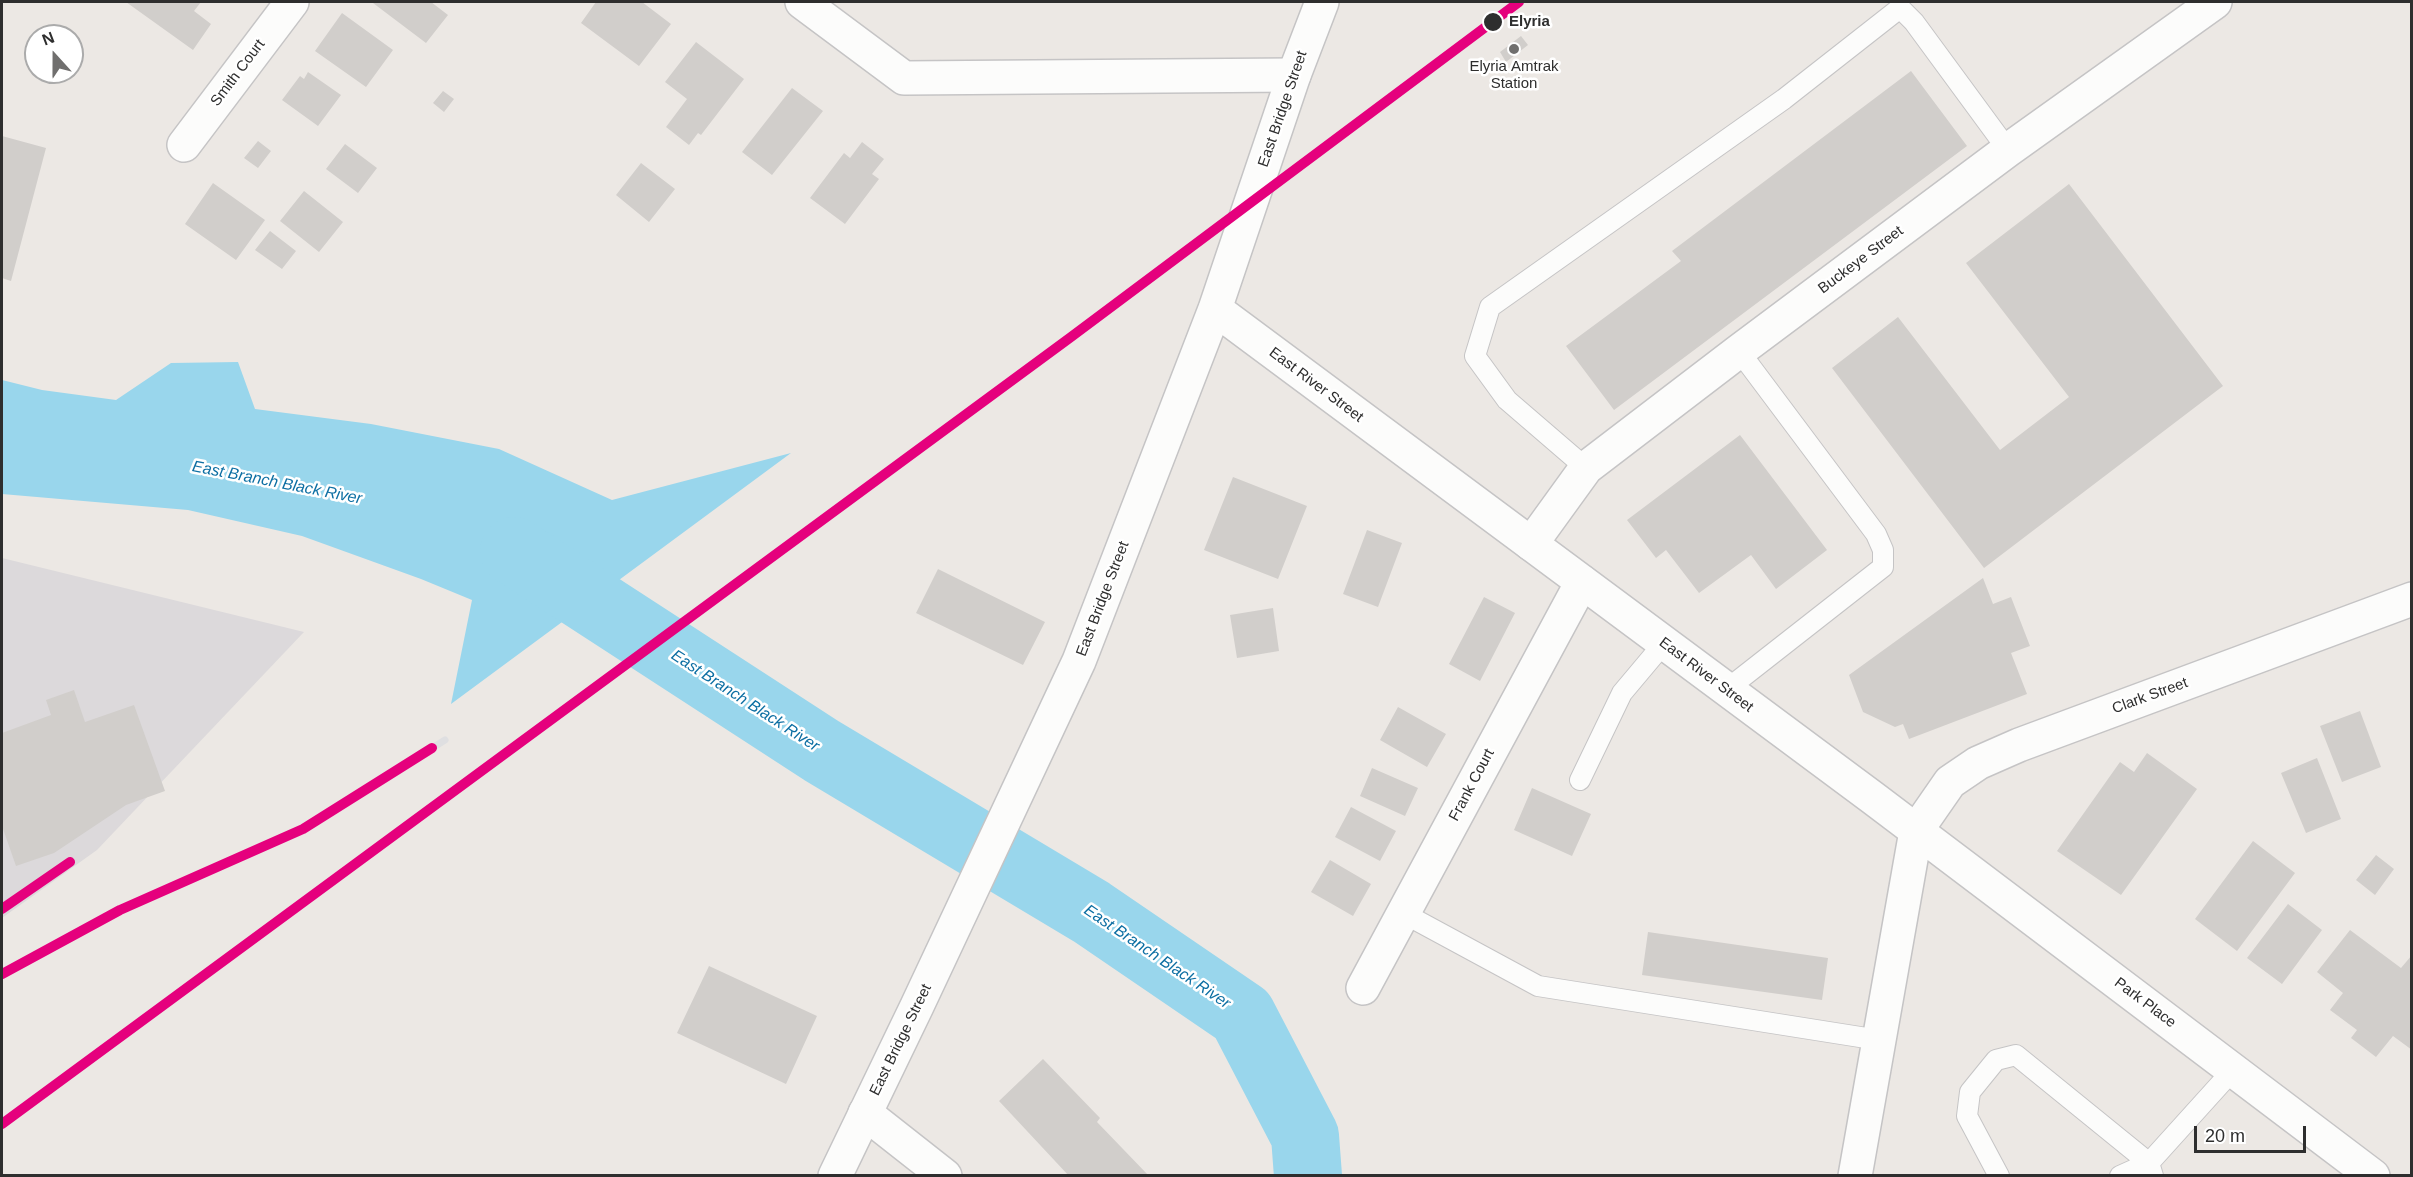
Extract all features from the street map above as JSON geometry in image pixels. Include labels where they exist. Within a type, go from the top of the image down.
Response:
[{"type":"street","name":"Smith Court","points":[[184,145],[292,2]]},
{"type":"street","name":"East Bridge Street","points":[[835,1176],[1079,661],[1215,309],[1294,75],[1322,2]]},
{"type":"street","points":[[811,4],[904,78],[1294,75]]},
{"type":"street","name":"Buckeye Street","points":[[1531,544],[1586,468],[1738,351],[2199,6]]},
{"type":"street","name":"East River Street","points":[[1215,309],[1917,831]]},
{"type":"street","name":"Frank Court","points":[[1363,988],[1582,582]]},
{"type":"street","name":"Clark Street","points":[[1917,831],[1950,782],[1978,763],[2019,745],[2412,599]]},
{"type":"street","points":[[1855,1176],[1917,831]]},
{"type":"street","name":"Park Place","points":[[1917,831],[2373,1176]]},
{"type":"street","points":[[865,1113],[945,1176]]},
{"type":"lane","points":[[1586,468],[1508,400],[1475,356],[1490,307],[1784,99],[1904,4],[1914,22],[2008,150]]},
{"type":"lane","points":[[1726,690],[1883,567],[1883,550],[1876,534],[1738,351]]},
{"type":"lane","points":[[1580,780],[1622,693],[1664,643]]},
{"type":"lane","points":[[1403,913],[1538,986],[1879,1040]]},
{"type":"lane","points":[[1999,1176],[1968,1116],[1970,1092],[1996,1060],[2016,1055],[2151,1169]]},
{"type":"lane","points":[[2120,1176],[2151,1169],[2233,1070]]},
{"type":"shaded area","points":[[2,558],[304,632],[97,850],[2,918]]},
{"type":"water","points":[[238,362],[255,409],[371,424],[499,449],[612,500],[791,453],[451,704],[472,600],[302,536],[188,510],[2,494],[2,380],[42,390],[116,400],[171,363]]},
{"type":"building","points":[[126,2],[201,2],[194,11],[211,24],[193,50]]},
{"type":"building","points":[[374,2],[431,2],[448,15],[426,43]]},
{"type":"building","points":[[596,2],[642,2],[671,24],[639,66],[581,23]]},
{"type":"building","points":[[342,13],[393,50],[366,87],[315,51]]},
{"type":"building","name":"Elyria Amtrak Station","points":[[1521,36],[1528,45],[1506,62],[1500,52]]},
{"type":"building","points":[[696,42],[744,79],[701,135],[698,133],[689,145],[666,127],[687,99],[665,82]]},
{"type":"building","points":[[1911,71],[1967,146],[1614,410],[1566,346],[1681,261],[1672,251]]},
{"type":"building","points":[[308,72],[341,95],[318,126],[282,100],[300,76],[304,79]]},
{"type":"building","points":[[792,88],[823,111],[772,175],[742,152]]},
{"type":"building","points":[[443,91],[454,99],[444,112],[433,103]]},
{"type":"building","points":[[2,136],[46,148],[11,281],[2,278]]},
{"type":"building","points":[[258,141],[271,151],[258,168],[244,158]]},
{"type":"building","points":[[862,142],[884,159],[872,174],[879,179],[845,224],[810,198],[844,153],[850,158]]},
{"type":"building","points":[[345,144],[377,168],[358,193],[326,169]]},
{"type":"building","points":[[641,163],[675,189],[649,222],[616,195]]},
{"type":"building","points":[[213,183],[265,220],[236,260],[185,224]]},
{"type":"building","points":[[2069,184],[2223,386],[1984,568],[1832,368],[1898,317],[2000,450],[2069,397],[1966,263]]},
{"type":"building","points":[[304,191],[343,222],[319,252],[280,221]]},
{"type":"building","points":[[270,231],[296,251],[282,269],[255,250]]},
{"type":"building","points":[[1740,435],[1827,550],[1776,589],[1751,555],[1699,593],[1666,550],[1656,558],[1627,520]]},
{"type":"building","points":[[1233,477],[1307,506],[1278,579],[1204,550]]},
{"type":"building","points":[[1367,530],[1402,543],[1378,607],[1343,594]]},
{"type":"building","points":[[938,569],[1045,622],[1023,665],[916,613]]},
{"type":"building","points":[[1983,578],[1993,604],[2011,597],[2030,646],[2011,653],[2027,694],[1909,739],[1903,724],[1895,727],[1863,712],[1849,675]]},
{"type":"building","points":[[1484,597],[1515,613],[1480,681],[1449,664]]},
{"type":"building","points":[[1273,608],[1279,651],[1237,658],[1230,615]]},
{"type":"building","points":[[74,690],[85,722],[134,705],[165,791],[126,805],[54,853],[16,866],[2,826],[2,733],[51,715],[46,700]]},
{"type":"building","points":[[1398,707],[1446,734],[1427,767],[1380,740]]},
{"type":"building","points":[[2360,711],[2381,767],[2342,782],[2320,726]]},
{"type":"building","points":[[2147,753],[2197,789],[2121,895],[2057,851],[2120,762],[2134,772]]},
{"type":"building","points":[[2317,758],[2341,819],[2306,833],[2281,773]]},
{"type":"building","points":[[1372,768],[1418,788],[1405,816],[1360,796]]},
{"type":"building","points":[[1532,788],[1591,814],[1572,856],[1514,830]]},
{"type":"building","points":[[1351,807],[1396,831],[1380,861],[1335,837]]},
{"type":"building","points":[[2253,841],[2295,873],[2237,951],[2195,919]]},
{"type":"building","points":[[2376,855],[2394,869],[2375,895],[2356,880]]},
{"type":"building","points":[[1330,860],[1371,884],[1353,916],[1311,892]]},
{"type":"building","points":[[2288,904],[2322,930],[2282,984],[2247,958]]},
{"type":"building","points":[[2350,930],[2401,968],[2412,955],[2412,1050],[2393,1036],[2376,1057],[2351,1038],[2357,1030],[2330,1010],[2343,993],[2317,972]]},
{"type":"building","points":[[1648,932],[1828,958],[1822,1000],[1642,975]]},
{"type":"building","points":[[709,966],[817,1016],[786,1084],[677,1033]]},
{"type":"building","points":[[1043,1059],[1100,1118],[1097,1122],[1149,1176],[1069,1176],[999,1101]]},
{"type":"waterway","name":"East Branch Black River","points":[[514,551],[822,751],[1091,912],[1242,1015],[1305,1136],[1308,1176]]},
{"type":"railway","points":[[2,974],[120,910],[303,829],[445,740]]},
{"type":"railway","points":[[2,909],[70,862]]},
{"type":"transit line","points":[[2,1124],[1071,337],[1519,2]]},
{"type":"transit line","points":[[2,974],[120,910],[303,829],[432,748]]},
{"type":"transit line","points":[[2,909],[70,862]]},
{"type":"place","name":"Elyria","points":[[1493,22]]},
{"type":"place","name":"Elyria Amtrak Station","points":[[1514,49]]}]
